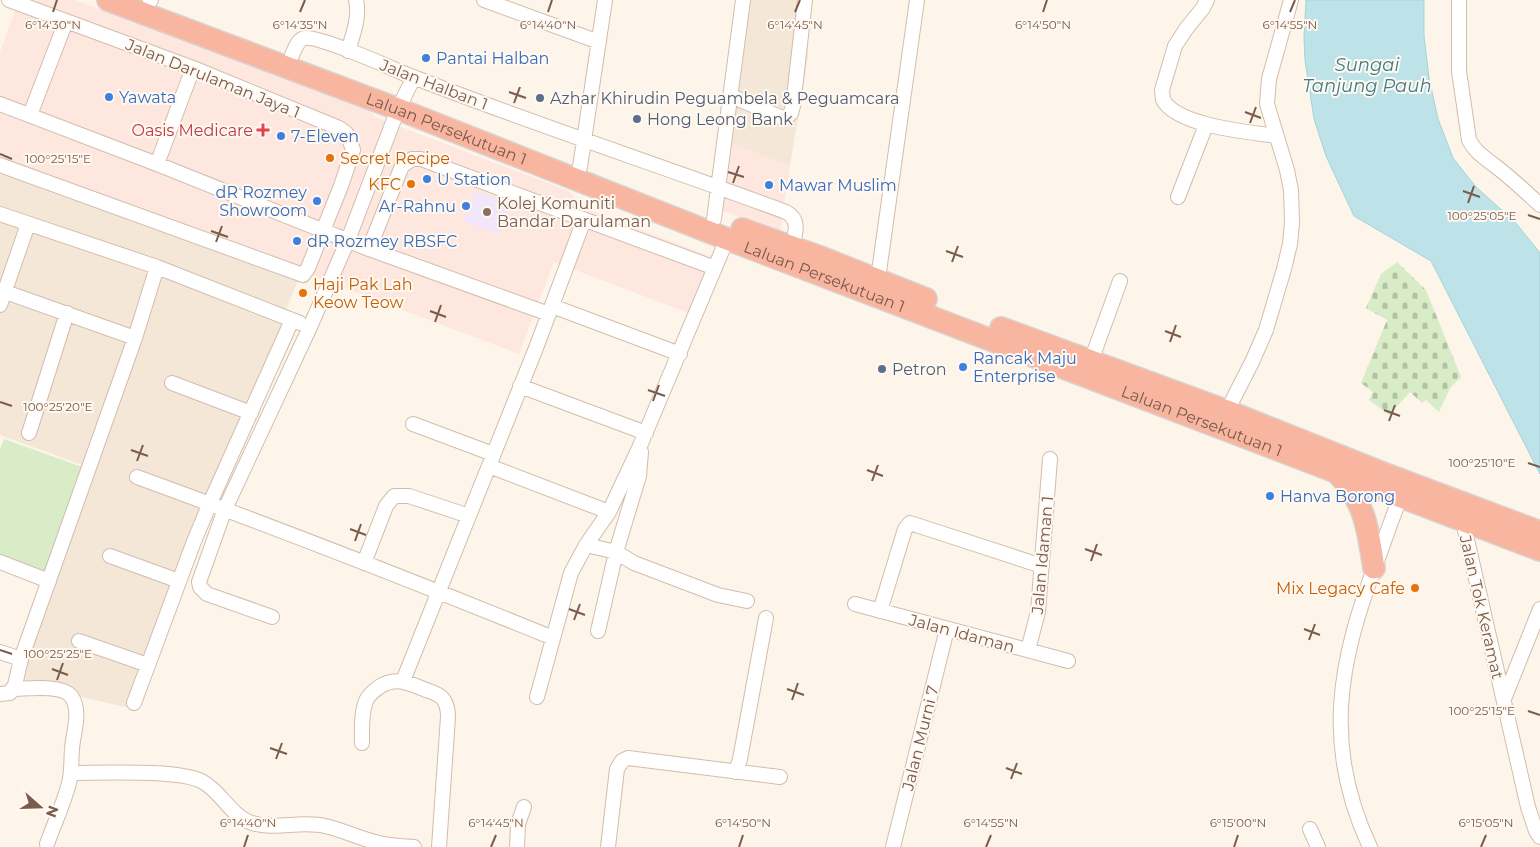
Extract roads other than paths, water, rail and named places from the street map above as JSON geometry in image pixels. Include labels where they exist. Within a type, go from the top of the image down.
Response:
[{"type":"highway","name":"Laluan Persekutuan 1","points":[[108,0],[580,167],[792,247],[876,288],[1338,473],[1404,490],[1540,532]]},
{"type":"highway","name":"Laluan Persekutuan 1","points":[[149,0],[292,55],[400,104],[727,239],[1091,361],[1227,411],[1404,490],[1463,522],[1540,550]]},
{"type":"highway","points":[[1338,473],[1350,486],[1359,501],[1367,526],[1374,568]]},
{"type":"street","name":"Jalan Darulaman Jaya 1","points":[[9,0],[193,68],[339,128],[346,133],[352,145],[351,157],[323,230]]},
{"type":"street","points":[[348,50],[353,36],[358,8],[356,0]]},
{"type":"street","points":[[484,0],[508,4],[599,42]]},
{"type":"street","points":[[580,167],[605,0]]},
{"type":"street","points":[[714,219],[743,0]]},
{"type":"street","points":[[731,96],[780,117],[785,118],[791,113],[794,106],[805,0]]},
{"type":"street","points":[[876,288],[916,0]]},
{"type":"street","points":[[1207,0],[1175,46],[1161,96],[1165,105],[1206,125],[1276,136]]},
{"type":"street","points":[[1227,411],[1266,330],[1290,244],[1292,223],[1291,190],[1287,170],[1269,113],[1267,96],[1269,79],[1291,0]]},
{"type":"street","points":[[1459,0],[1459,71],[1469,140],[1479,154],[1495,165],[1540,205]]},
{"type":"street","points":[[30,115],[66,21]]},
{"type":"street","name":"Jalan Halban 1","points":[[292,55],[298,43],[304,38],[348,50],[414,77],[792,215],[797,226],[792,247]]},
{"type":"street","points":[[157,164],[193,68]]},
{"type":"street","points":[[272,617],[207,594],[200,587],[199,582],[225,509],[310,327],[348,240],[400,104],[414,77]]},
{"type":"street","points":[[0,104],[157,164],[369,249],[680,354]]},
{"type":"street","points":[[1178,197],[1206,125]]},
{"type":"street","points":[[369,249],[402,166],[412,159],[421,159],[715,268]]},
{"type":"street","points":[[0,165],[302,275],[308,268],[323,230]]},
{"type":"street","points":[[0,214],[156,267],[310,327]]},
{"type":"street","points":[[403,681],[584,220]]},
{"type":"street","points":[[28,224],[2,295],[67,313],[134,338]]},
{"type":"street","points":[[537,697],[571,573],[586,545],[609,512],[680,354],[727,239]]},
{"type":"street","points":[[47,844],[69,784],[76,706],[71,696],[62,690],[51,688],[6,692],[21,659],[49,581],[134,338],[156,267]]},
{"type":"street","points":[[1091,361],[1120,281]]},
{"type":"street","points":[[29,433],[67,313]]},
{"type":"street","points":[[134,704],[179,581],[210,504],[292,320]]},
{"type":"street","points":[[172,384],[251,413]]},
{"type":"street","points":[[520,386],[643,439]]},
{"type":"street","points":[[413,424],[609,512]]},
{"type":"street","points":[[598,631],[616,552],[639,476],[643,439]]},
{"type":"street","name":"Jalan Idaman 1","points":[[1028,650],[1038,612],[1050,459]]},
{"type":"street","points":[[137,477],[438,591],[553,638]]},
{"type":"street","points":[[1370,847],[1360,827],[1349,794],[1340,715],[1343,675],[1354,627],[1404,490]]},
{"type":"street","points":[[364,564],[386,506],[394,496],[409,496],[469,516]]},
{"type":"street","name":"Jalan Tok Keramat","points":[[1463,522],[1528,807],[1540,837]]},
{"type":"street","points":[[880,611],[905,529],[910,524],[1042,566]]},
{"type":"street","points":[[586,545],[616,552],[634,563],[718,595],[747,601]]},
{"type":"street","points":[[110,556],[179,581]]},
{"type":"street","points":[[0,562],[49,581]]},
{"type":"street","name":"Jalan Idaman","points":[[855,604],[1068,661]]},
{"type":"street","points":[[1504,699],[1540,608]]},
{"type":"street","points":[[736,772],[766,618]]},
{"type":"street","name":"Jalan Murni 7","points":[[893,847],[947,629]]},
{"type":"street","points":[[79,641],[148,665]]},
{"type":"street","points":[[0,652],[21,659]]},
{"type":"street","points":[[362,743],[366,700],[384,684],[393,681],[403,681],[441,696],[447,706],[448,717],[438,847]]},
{"type":"street","points":[[608,847],[617,770],[622,762],[628,758],[780,777]]},
{"type":"street","points":[[71,774],[118,772],[188,777],[202,781],[241,818],[256,824],[270,826],[308,824],[325,826],[379,843],[414,847]]},
{"type":"street","points":[[517,847],[518,824],[524,807]]},
{"type":"street","points":[[1310,829],[1318,847]]},
{"type":"water","name":"Sungai Tanjung Pauh","points":[[1306,0],[1424,0],[1424,36],[1429,78],[1438,119],[1453,158],[1476,187],[1515,222],[1540,253],[1540,474],[1431,261],[1354,216],[1326,156],[1314,119],[1305,60]]},
{"type":"place","name":"Pantai Halban","points":[[426,58]]},
{"type":"place","name":"Yawata","points":[[109,97]]},
{"type":"place","name":"Azhar Khirudin Peguambela & Peguamcara","points":[[540,98]]},
{"type":"place","name":"Hong Leong Bank","points":[[637,119]]},
{"type":"place","name":"Oasis Medicare","points":[[263,130]]},
{"type":"place","name":"7-Eleven","points":[[281,136]]},
{"type":"place","name":"Secret Recipe","points":[[330,158]]},
{"type":"place","name":"U Station","points":[[427,179]]},
{"type":"place","name":"KFC","points":[[411,184]]},
{"type":"place","name":"Mawar Muslim","points":[[769,185]]},
{"type":"place","name":"dR Rozmey Showroom","points":[[317,201]]},
{"type":"place","name":"Ar-Rahnu","points":[[466,206]]},
{"type":"place","name":"Kolej Komuniti Bandar Darulaman","points":[[487,212]]},
{"type":"place","name":"dR Rozmey RBSFC","points":[[297,241]]},
{"type":"place","name":"Haji Pak Lah Keow Teow","points":[[303,293]]},
{"type":"place","name":"Rancak Maju Enterprise","points":[[963,367]]},
{"type":"place","name":"Petron","points":[[882,369]]},
{"type":"place","name":"Hanva Borong","points":[[1270,496]]},
{"type":"place","name":"Mix Legacy Cafe","points":[[1415,588]]}]
